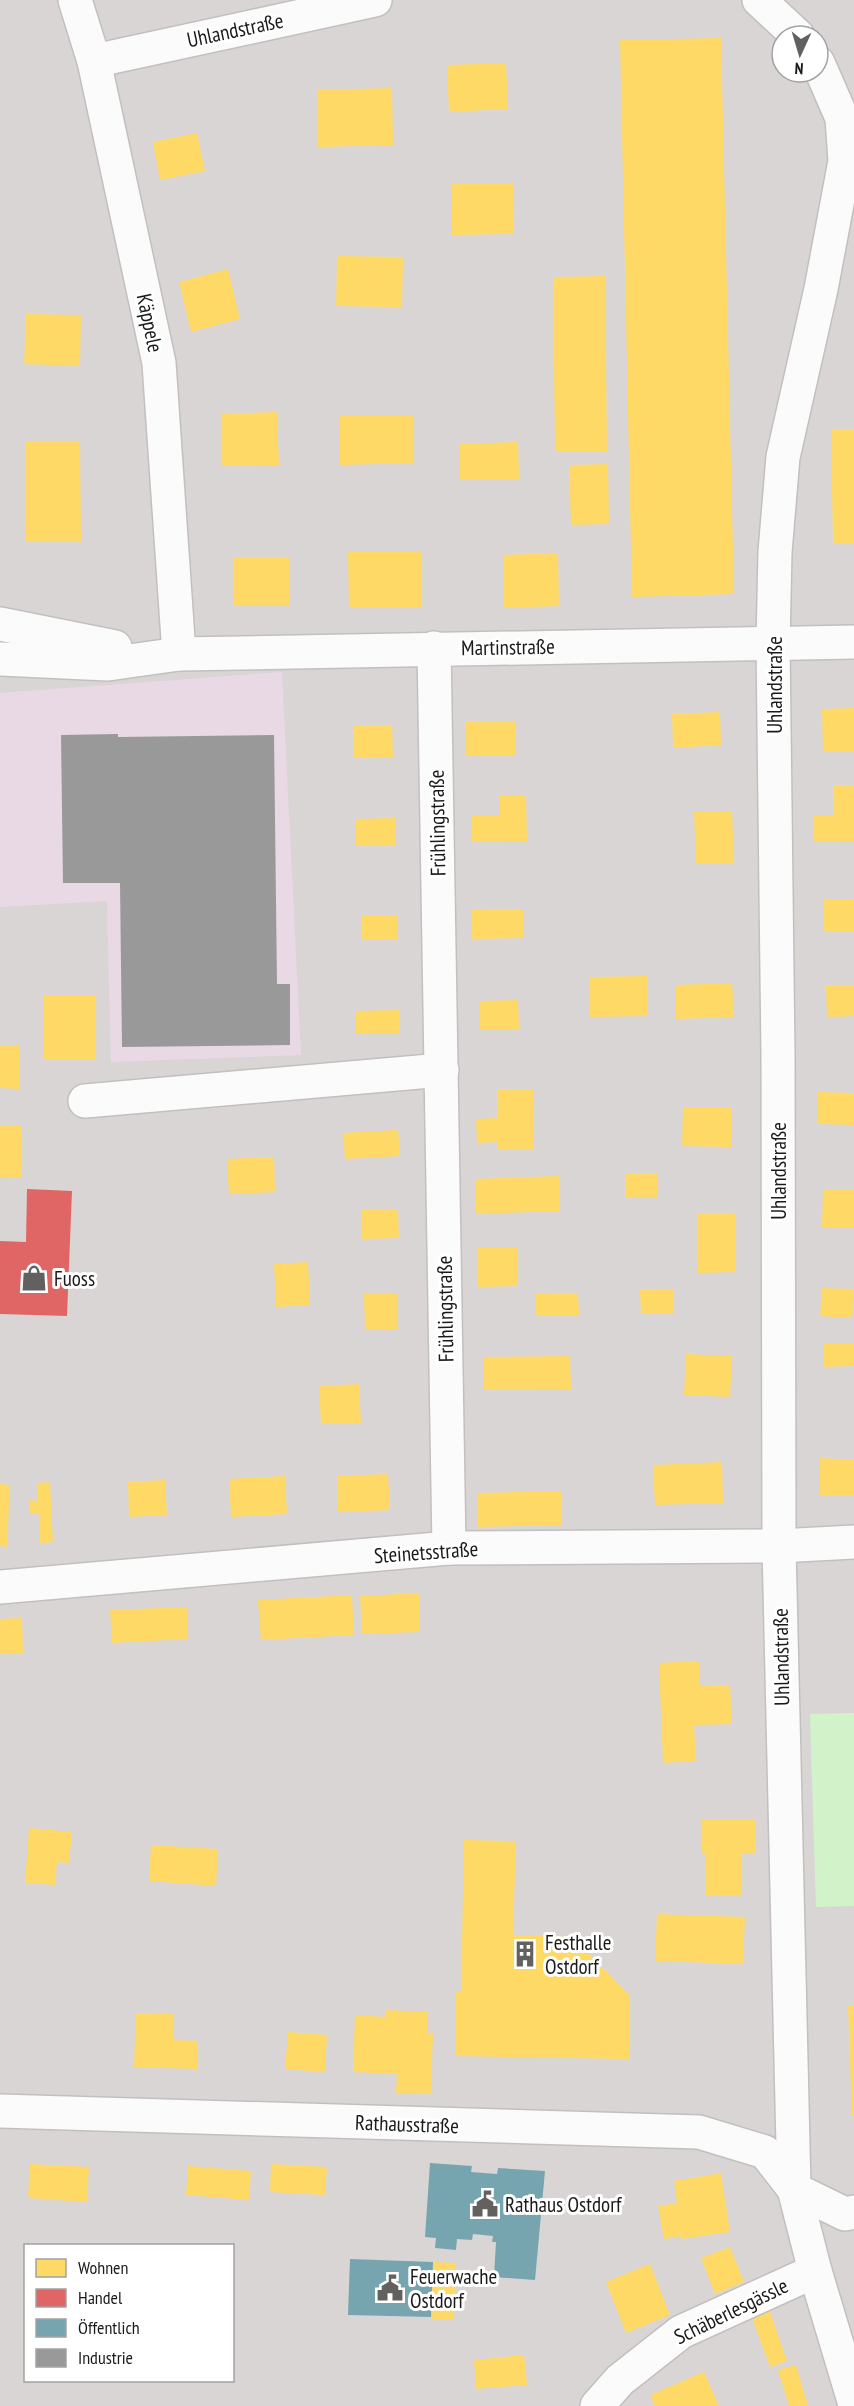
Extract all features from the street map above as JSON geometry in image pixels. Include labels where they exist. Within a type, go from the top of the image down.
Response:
[{"type":"street","name":"Käppele","points":[[75,0],[94,61],[159,363],[170,654]]},
{"type":"street","name":"Uhlandstraße","points":[[94,61],[375,0]]},
{"type":"street","points":[[759,0],[785,24]]},
{"type":"street","name":"Uhlandstraße","points":[[794,2188],[779,1545],[778,1066],[773,643],[775,552],[783,457],[849,161],[842,118],[827,84]]},
{"type":"street","name":"Martinstraße","points":[[0,624],[170,654]]},
{"type":"street","name":"Martinstraße","points":[[0,659],[108,664],[170,654],[854,642]]},
{"type":"street","name":"Frühlingstraße","points":[[434,648],[449,1548]]},
{"type":"street","points":[[85,1101],[442,1070]]},
{"type":"street","name":"Steinetsstraße","points":[[0,1587],[449,1548],[779,1545],[854,1542]]},
{"type":"street","name":"Rathausstraße","points":[[0,2111],[699,2132],[765,2152],[794,2188]]},
{"type":"street","points":[[794,2188],[845,2214],[854,2212]]},
{"type":"street","points":[[794,2188],[815,2271],[854,2401]]},
{"type":"street","name":"Schäberlesgässle","points":[[597,2406],[620,2380],[681,2332],[815,2271]]},
{"type":"shaded area","points":[[0,0],[854,0],[854,2406],[0,2406]]},
{"type":"shaded area","points":[[282,672],[301,1055],[111,1062],[107,901],[0,907],[0,693]]},
{"type":"green space","points":[[854,1713],[854,1906],[816,1907],[810,1714]]},
{"type":"building: Wohnen","points":[[721,38],[734,594],[632,597],[620,40]]},
{"type":"building: Wohnen","points":[[506,63],[508,109],[449,112],[447,65]]},
{"type":"building: Wohnen","points":[[392,88],[393,145],[318,147],[317,90]]},
{"type":"building: Wohnen","points":[[197,133],[205,171],[160,180],[153,142]]},
{"type":"building: Wohnen","points":[[451,184],[513,184],[514,234],[451,235]]},
{"type":"building: Wohnen","points":[[337,256],[403,257],[402,307],[336,306]]},
{"type":"building: Wohnen","points":[[228,269],[240,319],[191,332],[179,282]]},
{"type":"building: Wohnen","points":[[605,276],[607,451],[555,452],[553,277]]},
{"type":"building: Wohnen","points":[[26,314],[81,315],[80,366],[24,364]]},
{"type":"building: Wohnen","points":[[277,412],[279,465],[222,466],[221,414]]},
{"type":"building: Wohnen","points":[[413,415],[413,463],[340,465],[339,416]]},
{"type":"building: Wohnen","points":[[831,429],[854,429],[854,543],[833,544]]},
{"type":"building: Wohnen","points":[[26,442],[80,442],[81,542],[26,542]]},
{"type":"building: Wohnen","points":[[518,442],[519,479],[460,480],[459,444]]},
{"type":"building: Wohnen","points":[[608,464],[609,524],[571,525],[569,465]]},
{"type":"building: Wohnen","points":[[421,551],[422,607],[349,607],[348,552]]},
{"type":"building: Wohnen","points":[[558,553],[559,606],[504,608],[503,555]]},
{"type":"building: Wohnen","points":[[233,557],[289,557],[289,605],[234,605]]},
{"type":"building: Wohnen","points":[[854,708],[854,751],[823,752],[822,709]]},
{"type":"building: Wohnen","points":[[720,712],[721,745],[673,748],[672,714]]},
{"type":"building: Wohnen","points":[[515,721],[516,755],[466,756],[466,722]]},
{"type":"building: Wohnen","points":[[353,725],[392,725],[393,757],[354,758]]},
{"type":"building: Wohnen","points":[[854,785],[854,841],[813,842],[813,816],[834,815],[833,786]]},
{"type":"building: Wohnen","points":[[500,796],[526,796],[527,841],[472,842],[472,816],[500,816]]},
{"type":"building: Wohnen","points":[[732,811],[734,863],[696,864],[694,812]]},
{"type":"building: Wohnen","points":[[395,818],[395,846],[356,846],[356,819]]},
{"type":"building: Wohnen","points":[[823,900],[854,900],[854,932],[823,932]]},
{"type":"building: Wohnen","points":[[523,909],[523,938],[472,939],[471,910]]},
{"type":"building: Wohnen","points":[[361,915],[397,915],[398,939],[362,940]]},
{"type":"building: Wohnen","points":[[648,976],[648,1016],[589,1017],[589,977]]},
{"type":"building: Wohnen","points":[[732,983],[734,1017],[676,1019],[675,985]]},
{"type":"building: Wohnen","points":[[854,985],[854,1016],[827,1017],[826,986]]},
{"type":"building: Wohnen","points":[[44,995],[96,995],[96,1060],[43,1060]]},
{"type":"building: Wohnen","points":[[518,1000],[519,1029],[480,1029],[479,1001]]},
{"type":"building: Wohnen","points":[[399,1010],[400,1033],[356,1034],[355,1011]]},
{"type":"building: Wohnen","points":[[0,1046],[19,1046],[19,1089],[0,1088]]},
{"type":"building: Wohnen","points":[[533,1089],[534,1150],[498,1150],[498,1142],[477,1143],[476,1119],[498,1118],[497,1090]]},
{"type":"building: Wohnen","points":[[818,1092],[854,1093],[854,1125],[818,1124]]},
{"type":"building: Wohnen","points":[[683,1107],[732,1108],[731,1147],[682,1146]]},
{"type":"building: Wohnen","points":[[0,1126],[22,1126],[22,1178],[0,1177]]},
{"type":"building: Wohnen","points":[[398,1130],[400,1156],[345,1159],[343,1133]]},
{"type":"building: Wohnen","points":[[274,1157],[275,1192],[229,1194],[227,1159]]},
{"type":"building: Wohnen","points":[[625,1173],[657,1173],[657,1197],[625,1197]]},
{"type":"building: Wohnen","points":[[559,1176],[560,1211],[476,1214],[475,1179]]},
{"type":"building: Wohnen","points":[[823,1190],[854,1190],[854,1228],[822,1227]]},
{"type":"building: Wohnen","points":[[362,1210],[398,1210],[399,1238],[362,1239]]},
{"type":"building: Wohnen","points":[[697,1213],[735,1213],[736,1272],[698,1273]]},
{"type":"building: Wohnen","points":[[518,1247],[518,1286],[478,1287],[478,1248]]},
{"type":"building: Wohnen","points":[[308,1262],[310,1305],[276,1307],[274,1264]]},
{"type":"building: Wohnen","points":[[822,1288],[854,1289],[852,1318],[820,1316]]},
{"type":"building: Wohnen","points":[[674,1289],[674,1314],[641,1314],[640,1290]]},
{"type":"building: Wohnen","points":[[578,1293],[579,1316],[536,1316],[535,1294]]},
{"type":"building: Wohnen","points":[[364,1294],[398,1294],[398,1329],[365,1329]]},
{"type":"building: Wohnen","points":[[823,1344],[854,1344],[854,1366],[823,1367]]},
{"type":"building: Wohnen","points":[[686,1354],[732,1356],[730,1397],[684,1395]]},
{"type":"building: Wohnen","points":[[570,1356],[571,1389],[484,1390],[484,1357]]},
{"type":"building: Wohnen","points":[[359,1384],[361,1423],[321,1424],[319,1386]]},
{"type":"building: Wohnen","points":[[820,1458],[854,1460],[854,1496],[819,1495]]},
{"type":"building: Wohnen","points":[[722,1462],[723,1503],[655,1505],[653,1465]]},
{"type":"building: Wohnen","points":[[388,1474],[390,1510],[338,1512],[337,1476]]},
{"type":"building: Wohnen","points":[[285,1476],[287,1514],[231,1517],[229,1479]]},
{"type":"building: Wohnen","points":[[165,1480],[167,1515],[129,1517],[128,1482]]},
{"type":"building: Wohnen","points":[[50,1482],[53,1542],[40,1543],[39,1513],[29,1513],[29,1500],[38,1501],[37,1483]]},
{"type":"building: Wohnen","points":[[0,1484],[10,1485],[7,1547],[0,1546]]},
{"type":"building: Wohnen","points":[[562,1491],[562,1525],[477,1527],[477,1493]]},
{"type":"building: Wohnen","points":[[419,1593],[420,1632],[362,1634],[360,1596]]},
{"type":"building: Wohnen","points":[[352,1595],[354,1635],[261,1640],[258,1600]]},
{"type":"building: Wohnen","points":[[187,1607],[188,1639],[112,1643],[110,1610]]},
{"type":"building: Wohnen","points":[[22,1618],[23,1653],[0,1654],[0,1619]]},
{"type":"building: Wohnen","points":[[699,1661],[700,1686],[730,1685],[732,1724],[694,1725],[696,1761],[663,1763],[659,1663]]},
{"type":"building: Wohnen","points":[[702,1819],[756,1820],[755,1853],[741,1853],[741,1896],[705,1896],[706,1853],[702,1853]]},
{"type":"building: Wohnen","points":[[29,1828],[72,1832],[69,1863],[57,1862],[55,1885],[25,1883]]},
{"type":"building: Wohnen","name":"Festhalle Ostdorf","points":[[464,1840],[516,1841],[513,1935],[572,1937],[630,1996],[629,2059],[455,2056],[456,1992],[461,1992]]},
{"type":"building: Wohnen","points":[[151,1845],[218,1849],[216,1886],[149,1881]]},
{"type":"building: Wohnen","points":[[657,1914],[745,1917],[743,1964],[655,1961]]},
{"type":"building: Wohnen","points":[[848,2006],[854,2006],[854,2116],[852,2116]]},
{"type":"building: Wohnen","points":[[386,2010],[428,2012],[427,2034],[433,2034],[431,2094],[396,2093],[397,2074],[353,2072],[355,2015],[386,2017]]},
{"type":"building: Wohnen","points":[[136,2013],[174,2014],[173,2040],[198,2041],[197,2069],[134,2067]]},
{"type":"building: Wohnen","points":[[288,2032],[327,2035],[325,2072],[285,2069]]},
{"type":"building: Wohnen","points":[[30,2164],[89,2167],[87,2202],[28,2198]]},
{"type":"building: Wohnen","points":[[271,2164],[327,2167],[325,2195],[270,2192]]},
{"type":"building: Wohnen","points":[[188,2166],[251,2171],[249,2200],[186,2195]]},
{"type":"building: Wohnen","points":[[721,2173],[730,2232],[682,2239],[682,2236],[664,2239],[658,2206],[677,2203],[674,2181]]},
{"type":"building: Wohnen","points":[[730,2247],[744,2282],[715,2294],[701,2258]]},
{"type":"building: Wohnen","points":[[433,2262],[456,2263],[454,2320],[431,2319]]},
{"type":"building: Wohnen","points":[[650,2264],[670,2315],[626,2333],[606,2282]]},
{"type":"building: Wohnen","points":[[769,2309],[787,2361],[770,2367],[751,2315]]},
{"type":"building: Wohnen","points":[[524,2355],[527,2385],[476,2389],[474,2360]]},
{"type":"building: Wohnen","points":[[796,2365],[808,2406],[789,2406],[778,2370]]},
{"type":"building: Wohnen","points":[[704,2372],[719,2406],[655,2406],[650,2395]]},
{"type":"building: Handel","name":"Fuoss","points":[[27,1189],[72,1191],[67,1316],[0,1314],[0,1241],[26,1242]]},
{"type":"building: Öffentlich","name":"Rathaus Ostdorf","points":[[430,2163],[472,2166],[471,2172],[497,2174],[498,2168],[545,2171],[535,2280],[494,2277],[496,2242],[492,2242],[493,2236],[473,2234],[472,2240],[457,2239],[456,2250],[435,2248],[436,2238],[425,2237]]},
{"type":"building: Öffentlich","name":"Feuerwache Ostdorf","points":[[350,2259],[433,2262],[431,2317],[348,2315]]},
{"type":"building: Industrie","points":[[118,734],[118,737],[274,735],[277,984],[290,984],[290,1045],[122,1047],[120,883],[63,883],[61,735]]},
{"type":"place","name":"Fuoss","points":[[34,1278]]},
{"type":"place","name":"Festhalle Ostdorf","points":[[525,1954]]},
{"type":"place","name":"Rathaus Ostdorf","points":[[485,2204]]},
{"type":"place","name":"Feuerwache Ostdorf","points":[[390,2288]]}]
